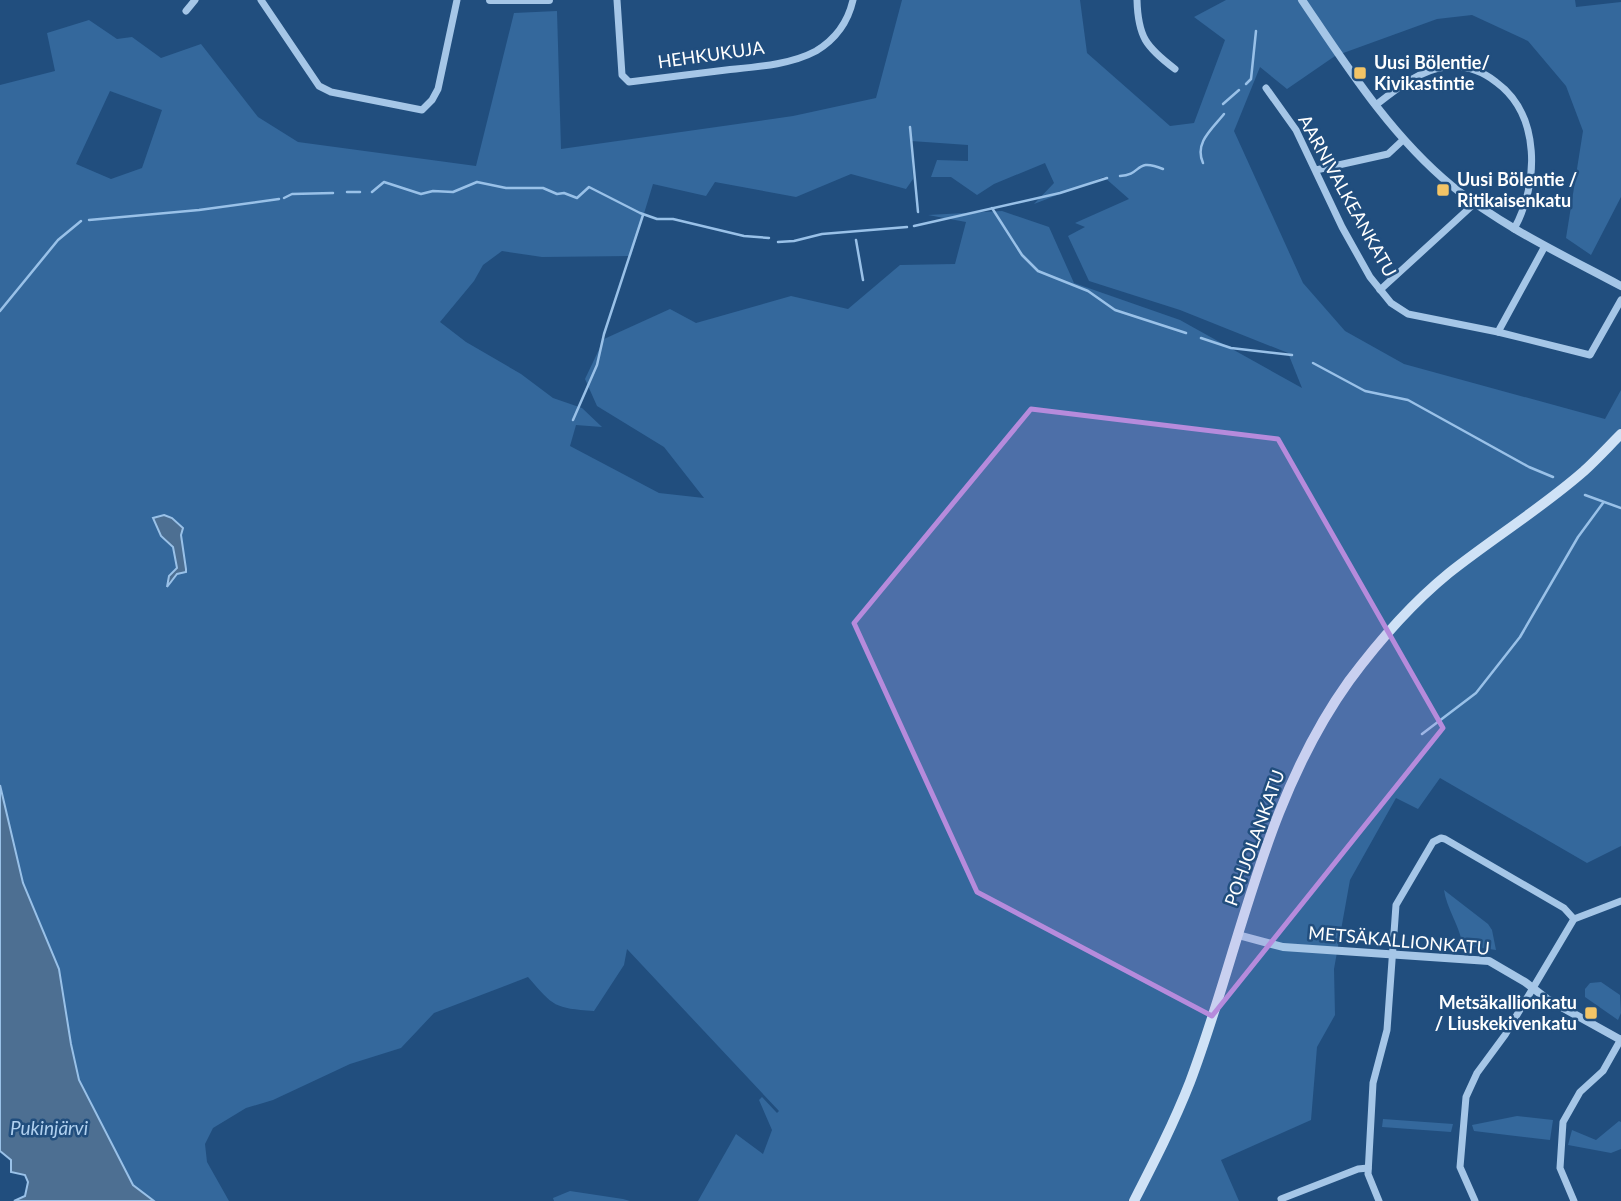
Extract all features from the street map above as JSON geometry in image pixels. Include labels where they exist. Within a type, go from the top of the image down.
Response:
[{"type":"main road","name":"POHJOLANKATU","points":[[1134,1201],[1162,1147],[1189,1083],[1268,836],[1298,766],[1328,713],[1371,653],[1415,604],[1448,574],[1585,470],[1621,433]]},
{"type":"street","points":[[186,11],[195,0]]},
{"type":"street","points":[[261,0],[319,86],[331,92],[422,110],[438,89],[457,0]]},
{"type":"street","points":[[490,0],[549,0]]},
{"type":"street","name":"HEHKUKUJA","points":[[617,0],[622,75],[629,82],[758,66],[816,51],[844,26],[853,0]]},
{"type":"street","points":[[1137,0],[1142,37],[1159,57],[1175,69]]},
{"type":"street","points":[[1302,0],[1403,139],[1450,184],[1514,229],[1621,286]]},
{"type":"street","points":[[1376,105],[1420,75],[1445,67],[1469,68],[1488,76],[1503,87],[1516,102],[1526,123],[1532,148],[1531,174],[1514,229]]},
{"type":"street","name":"AARNIVALKEANKATU","points":[[1266,88],[1296,130],[1342,227],[1370,277],[1391,303],[1408,314],[1498,332],[1590,355],[1621,300]]},
{"type":"street","points":[[1316,170],[1388,155],[1403,139]]},
{"type":"street","points":[[1380,290],[1475,203]]},
{"type":"street","points":[[1498,332],[1545,246]]},
{"type":"street","points":[[1379,1201],[1368,1168],[1373,1083],[1387,1030],[1396,905],[1433,842],[1441,838],[1564,908],[1574,919]]},
{"type":"street","points":[[1475,1201],[1460,1167],[1466,1097],[1477,1073],[1505,1035],[1574,919],[1621,901]]},
{"type":"street","name":"METSÄKALLIONKATU","points":[[1238,935],[1283,947],[1489,961],[1525,982],[1533,990],[1621,1040]]},
{"type":"street","points":[[1574,1201],[1560,1168],[1563,1122],[1580,1092],[1603,1071],[1621,1040]]},
{"type":"street","points":[[1281,1199],[1358,1168],[1368,1168]]},
{"type":"highlighted area","points":[[1031,409],[1278,439],[1443,728],[1212,1016],[977,892],[854,623]]},
{"type":"shaded area","points":[[902,0],[1080,0],[1087,53],[1170,126],[1194,123],[1225,40],[1194,17],[1226,0],[1575,0],[1576,7],[1621,2],[1621,197],[1591,255],[1566,238],[1583,131],[1566,86],[1528,41],[1472,15],[1437,19],[1335,56],[1287,89],[1260,67],[1234,131],[1303,283],[1345,331],[1404,364],[1605,419],[1621,390],[1621,846],[1587,863],[1440,778],[1418,809],[1396,798],[1350,880],[1334,969],[1335,1015],[1317,1047],[1311,1120],[1221,1160],[1239,1201],[698,1201],[736,1134],[763,1154],[772,1130],[759,1100],[762,1097],[777,1113],[779,1111],[627,949],[624,965],[594,1011],[570,1009],[556,1004],[528,977],[434,1013],[401,1048],[350,1064],[273,1100],[246,1108],[213,1128],[205,1144],[207,1162],[229,1201],[154,1201],[133,1185],[79,1080],[59,969],[23,883],[0,785],[0,85],[55,71],[47,33],[89,20],[117,39],[132,37],[161,58],[201,44],[258,117],[298,142],[476,166],[514,13],[557,11],[561,149],[793,116],[876,98]],"holes":[[[110,91],[162,110],[142,168],[111,179],[76,164]],[[911,141],[968,145],[968,161],[937,160],[931,177],[951,177],[977,195],[994,184],[1045,163],[1054,183],[1034,204],[1104,177],[1129,199],[1075,223],[1085,227],[1068,236],[1089,281],[1180,310],[1288,353],[1302,388],[1180,320],[1074,283],[1049,227],[1002,211],[928,215],[966,222],[955,264],[900,265],[848,309],[791,296],[696,323],[670,309],[604,339],[585,379],[597,406],[664,447],[704,498],[659,493],[570,446],[576,425],[602,427],[582,408],[553,398],[440,322],[474,281],[483,265],[502,251],[542,257],[631,256],[653,184],[706,196],[715,182],[796,197],[851,174],[906,189],[913,179]],[[154,518],[181,535],[186,569],[177,574],[169,584],[177,568],[173,547],[161,536]]]},
{"type":"shaded area","points":[[1444,890],[1488,924],[1496,950],[1469,946],[1462,942]]},
{"type":"shaded area","points":[[1601,982],[1620,995],[1621,1013],[1618,1020],[1585,997],[1585,989],[1590,983]]},
{"type":"shaded area","points":[[1517,1116],[1553,1120],[1550,1140],[1474,1131],[1472,1125]]},
{"type":"shaded area","points":[[1383,1119],[1453,1124],[1451,1132],[1382,1127]]},
{"type":"shaded area","points":[[1619,1121],[1621,1149],[1611,1153],[1568,1145],[1572,1130],[1596,1140]]},
{"type":"shaded area","points":[[570,1191],[630,1201],[554,1201],[553,1198]]},
{"type":"water","points":[[164,515],[183,528],[181,535],[186,569],[186,572],[177,574],[167,587],[169,576],[177,568],[173,547],[161,536],[153,518]]},
{"type":"water","name":"Pukinjärvi","points":[[0,785],[23,883],[59,969],[79,1080],[133,1185],[154,1201],[14,1201],[25,1196],[28,1182],[25,1175],[11,1172],[11,1160],[0,1151]]},
{"type":"waterway","points":[[1246,84],[1251,79],[1256,31]]},
{"type":"waterway","points":[[1223,104],[1239,90]]},
{"type":"waterway","points":[[1203,163],[1203,143],[1224,114]]},
{"type":"waterway","points":[[910,127],[918,212]]},
{"type":"waterway","points":[[1120,176],[1147,165],[1163,169]]},
{"type":"waterway","points":[[914,226],[1060,193],[1107,178]]},
{"type":"waterway","points":[[372,192],[384,182],[421,194],[433,191],[453,192],[477,182],[506,188],[543,188],[577,198],[589,187],[657,219],[673,219],[744,236],[769,238]]},
{"type":"waterway","points":[[347,192],[360,192]]},
{"type":"waterway","points":[[284,198],[292,194],[333,193]]},
{"type":"waterway","points":[[89,220],[199,210],[279,199]]},
{"type":"waterway","points":[[992,208],[1022,255],[1038,271],[1088,291],[1115,310],[1186,333]]},
{"type":"waterway","points":[[573,420],[597,365],[604,334],[643,215]]},
{"type":"waterway","points":[[0,311],[58,240],[81,221]]},
{"type":"waterway","points":[[778,242],[822,234],[907,227]]},
{"type":"waterway","points":[[856,240],[863,280]]},
{"type":"waterway","points":[[1201,338],[1231,348],[1292,355]]},
{"type":"waterway","points":[[1313,363],[1365,391],[1408,400],[1529,467],[1553,477]]},
{"type":"waterway","points":[[1585,495],[1621,508]]},
{"type":"waterway","points":[[1422,734],[1476,693],[1520,637],[1578,537],[1603,503]]},
{"type":"place","name":"Uusi Bölentie/ Kivikastintie","points":[[1360,73]]},
{"type":"place","name":"Uusi Bölentie / Ritikaisenkatu","points":[[1443,190]]},
{"type":"place","name":"Metsäkallionkatu / Liuskekivenkatu","points":[[1591,1013]]}]
